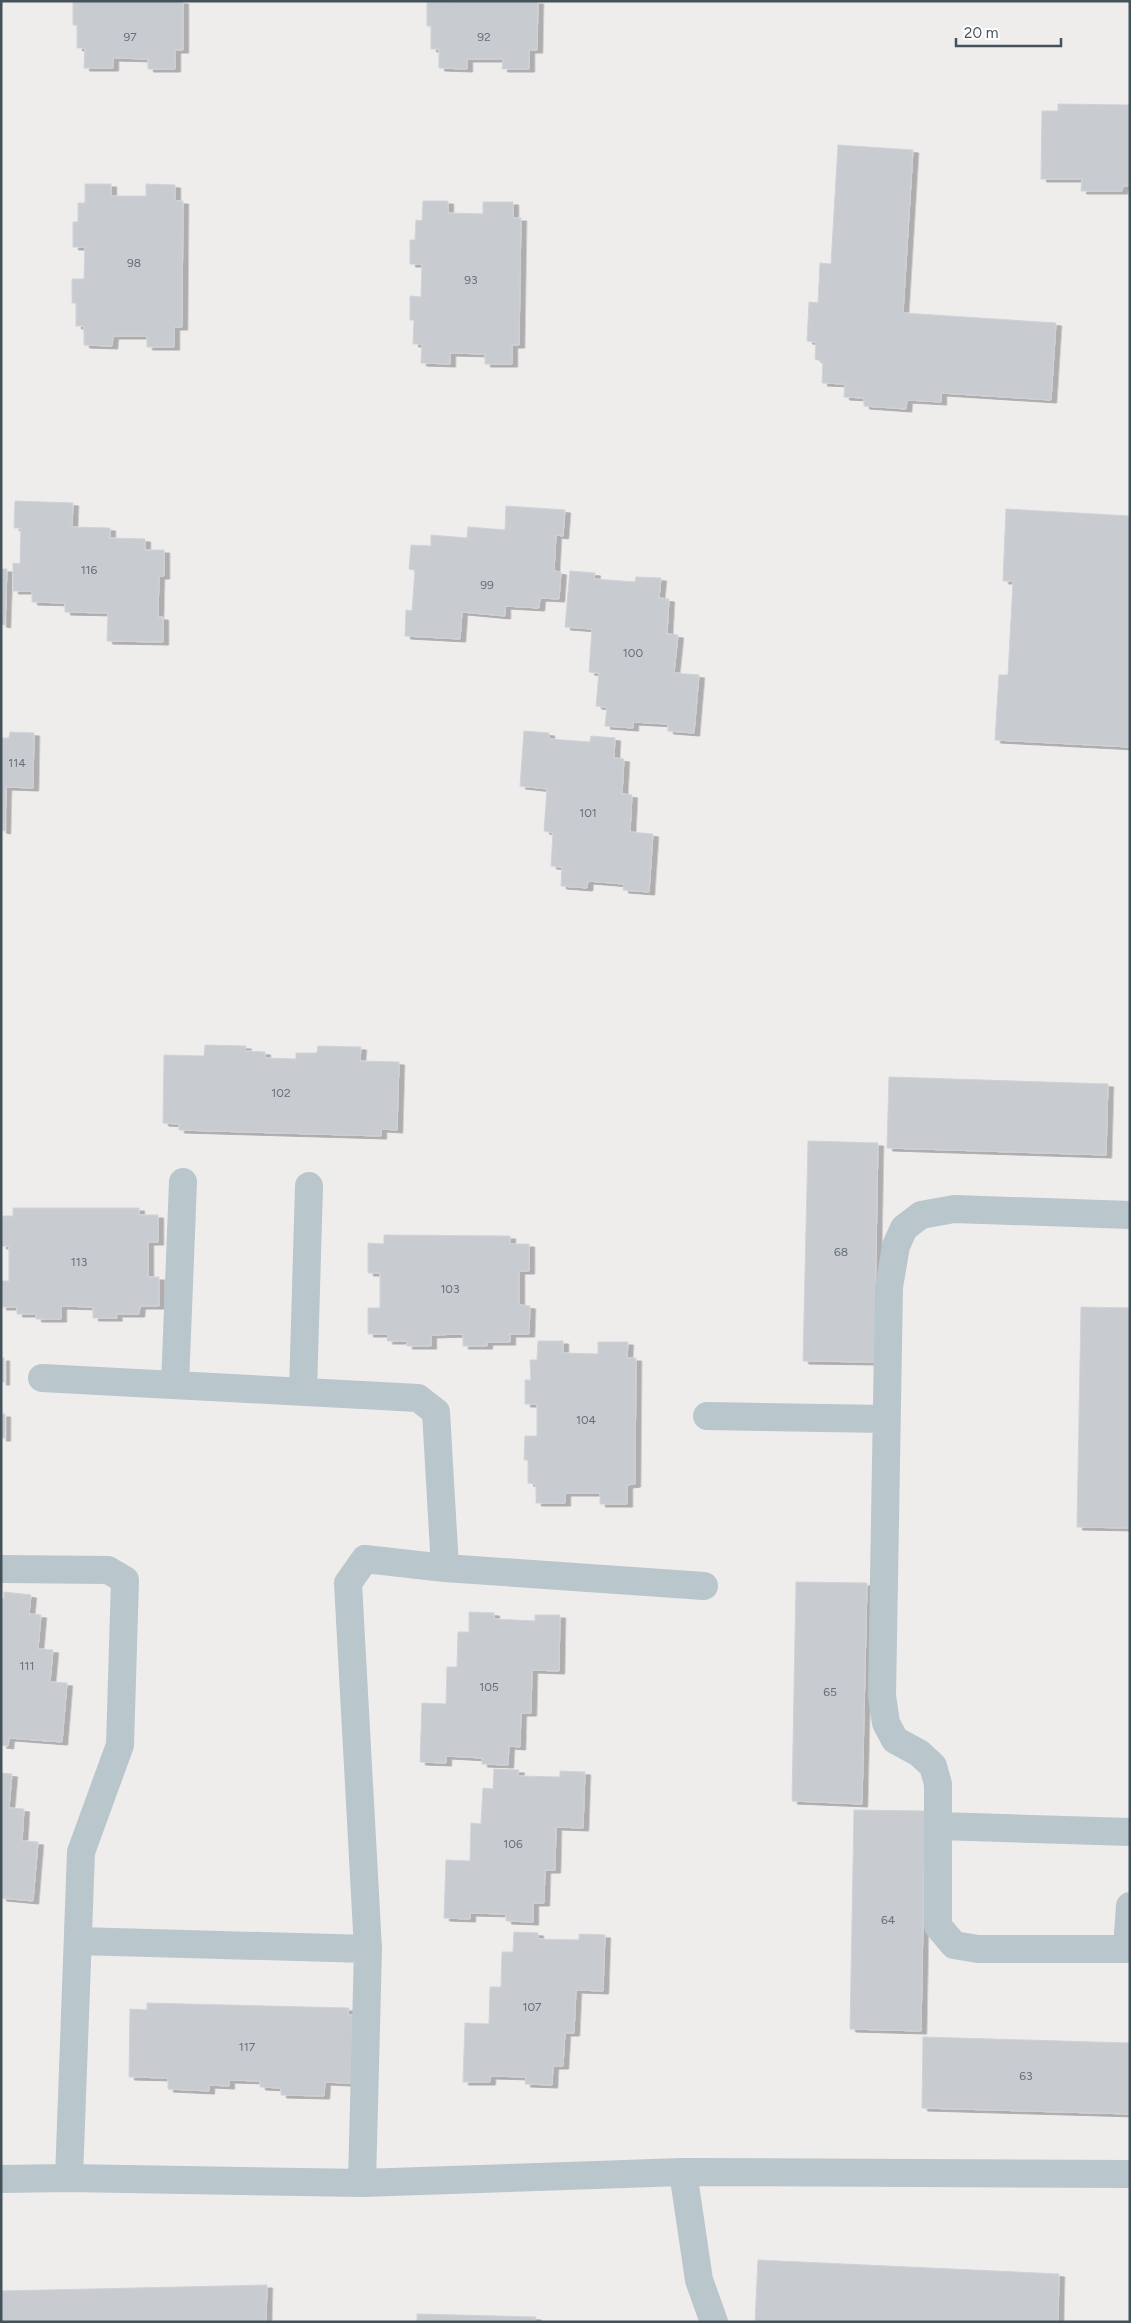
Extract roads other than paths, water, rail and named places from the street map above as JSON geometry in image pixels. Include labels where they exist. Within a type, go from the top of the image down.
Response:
[{"type":"street","points":[[175,1385],[183,1182]]},
{"type":"street","points":[[303,1392],[309,1186]]},
{"type":"street","points":[[1130,1215],[954,1210],[921,1215],[904,1228],[896,1246],[889,1287],[885,1419],[882,1696],[886,1723],[895,1740],[919,1753],[934,1766],[938,1784],[938,1926],[954,1945],[978,1949],[1128,1948],[1130,1906]]},
{"type":"street","points":[[42,1378],[418,1398],[436,1412],[446,1568]]},
{"type":"street","points":[[707,1416],[885,1419]]},
{"type":"street","points":[[362,2183],[368,1949],[348,1583],[365,1559],[446,1568],[704,1586]]},
{"type":"street","points":[[1,1569],[108,1570],[125,1580],[120,1745],[81,1852],[69,2178]]},
{"type":"street","points":[[939,1826],[1130,1832]]},
{"type":"street","points":[[78,1941],[368,1949]]},
{"type":"street","points":[[1,2178],[362,2183],[683,2172],[1130,2174]]},
{"type":"street","points":[[683,2172],[700,2280],[714,2322]]}]
